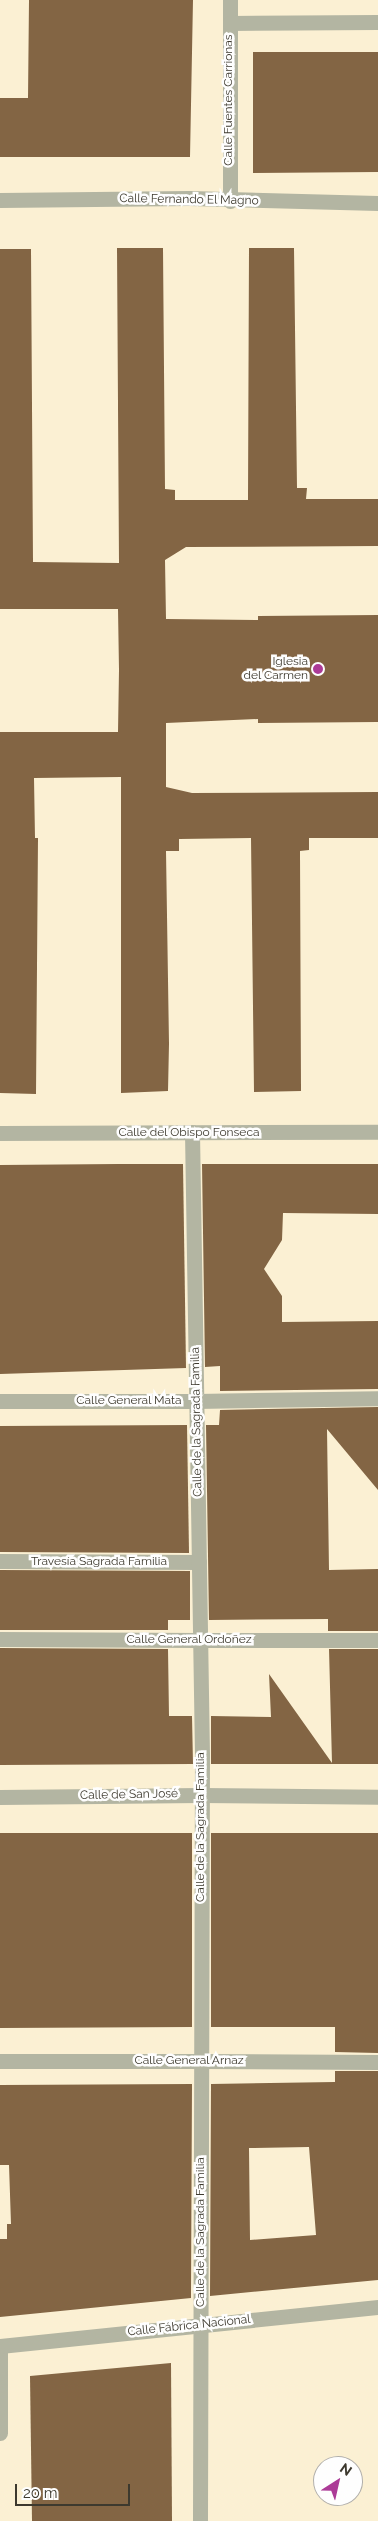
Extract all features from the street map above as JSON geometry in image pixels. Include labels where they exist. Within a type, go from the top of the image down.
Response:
[{"type":"street","name":"Calle Fuentes Carrionas","points":[[230,0],[230,201]]},
{"type":"street","points":[[230,24],[378,22]]},
{"type":"street","name":"Calle Fernando El Magno","points":[[0,200],[189,198],[230,201],[378,203]]},
{"type":"street","name":"Calle de la Sagrada Familia","points":[[192,1132],[201,1795],[200,2521]]},
{"type":"street","name":"Calle del Obispo Fonseca","points":[[0,1133],[378,1132]]},
{"type":"street","name":"Calle General Mata","points":[[0,1401],[196,1401],[378,1398]]},
{"type":"street","name":"Travesía Sagrada Familia","points":[[0,1561],[199,1562]]},
{"type":"street","name":"Calle General Ordoñez","points":[[0,1639],[378,1640]]},
{"type":"street","name":"Calle de San José","points":[[0,1798],[201,1795],[378,1797]]},
{"type":"street","name":"Calle General Arnaz","points":[[0,2061],[378,2062]]},
{"type":"street","name":"Calle Fábrica Nacional","points":[[0,2346],[200,2324],[378,2308]]},
{"type":"street","points":[[0,2346],[0,2434]]},
{"type":"building","points":[[29,0],[193,0],[190,157],[0,157],[0,98],[28,98]]},
{"type":"building","points":[[253,52],[378,52],[378,172],[253,173]]},
{"type":"building","points":[[117,248],[163,248],[165,489],[175,490],[175,500],[248,500],[249,248],[294,248],[297,488],[307,488],[306,499],[378,499],[378,546],[186,547],[165,560],[166,619],[258,620],[258,616],[378,615],[378,722],[258,723],[258,719],[166,723],[166,787],[192,793],[378,792],[378,838],[309,838],[309,850],[300,851],[301,1091],[254,1092],[251,838],[179,839],[179,851],[166,851],[168,1091],[121,1093],[121,777],[34,778],[35,838],[38,838],[36,1094],[0,1093],[0,732],[118,732],[119,670],[118,609],[0,609],[0,249],[31,249],[33,562],[119,563]]},
{"type":"building","points":[[183,1164],[186,1368],[0,1374],[0,1165]]},
{"type":"building","points":[[202,1164],[378,1164],[378,1214],[283,1213],[282,1240],[264,1269],[282,1296],[282,1322],[378,1321],[378,1389],[220,1391],[220,1366],[205,1367]]},
{"type":"building","points":[[378,1407],[378,1490],[327,1429],[329,1570],[378,1569],[378,1631],[328,1631],[328,1619],[209,1620],[206,1425],[219,1425],[220,1410]]},
{"type":"building","points":[[187,1425],[189,1553],[0,1552],[0,1426]]},
{"type":"building","points":[[0,1570],[190,1571],[190,1620],[168,1620],[168,1630],[0,1630]]},
{"type":"building","points":[[0,1648],[168,1649],[169,1716],[192,1716],[193,1764],[0,1765]]},
{"type":"building","points":[[329,1649],[378,1649],[378,1764],[211,1764],[211,1716],[271,1717],[269,1674],[332,1763]]},
{"type":"building","points":[[0,1833],[192,1833],[192,2027],[0,2028]]},
{"type":"building","points":[[211,1833],[378,1833],[378,2053],[335,2052],[335,2027],[211,2027]]},
{"type":"building","points":[[335,2071],[378,2071],[378,2280],[210,2296],[211,2084],[335,2082]],"holes":[[[309,2147],[316,2235],[250,2240],[249,2148]]]},
{"type":"building","points":[[192,2084],[191,2298],[0,2317],[0,2239],[7,2239],[7,2224],[11,2224],[9,2165],[0,2165],[0,2085]]},
{"type":"building","points":[[171,2363],[172,2521],[32,2521],[30,2376]]},
{"type":"place","name":"Iglesia del Carmen","points":[[318,669]]}]
